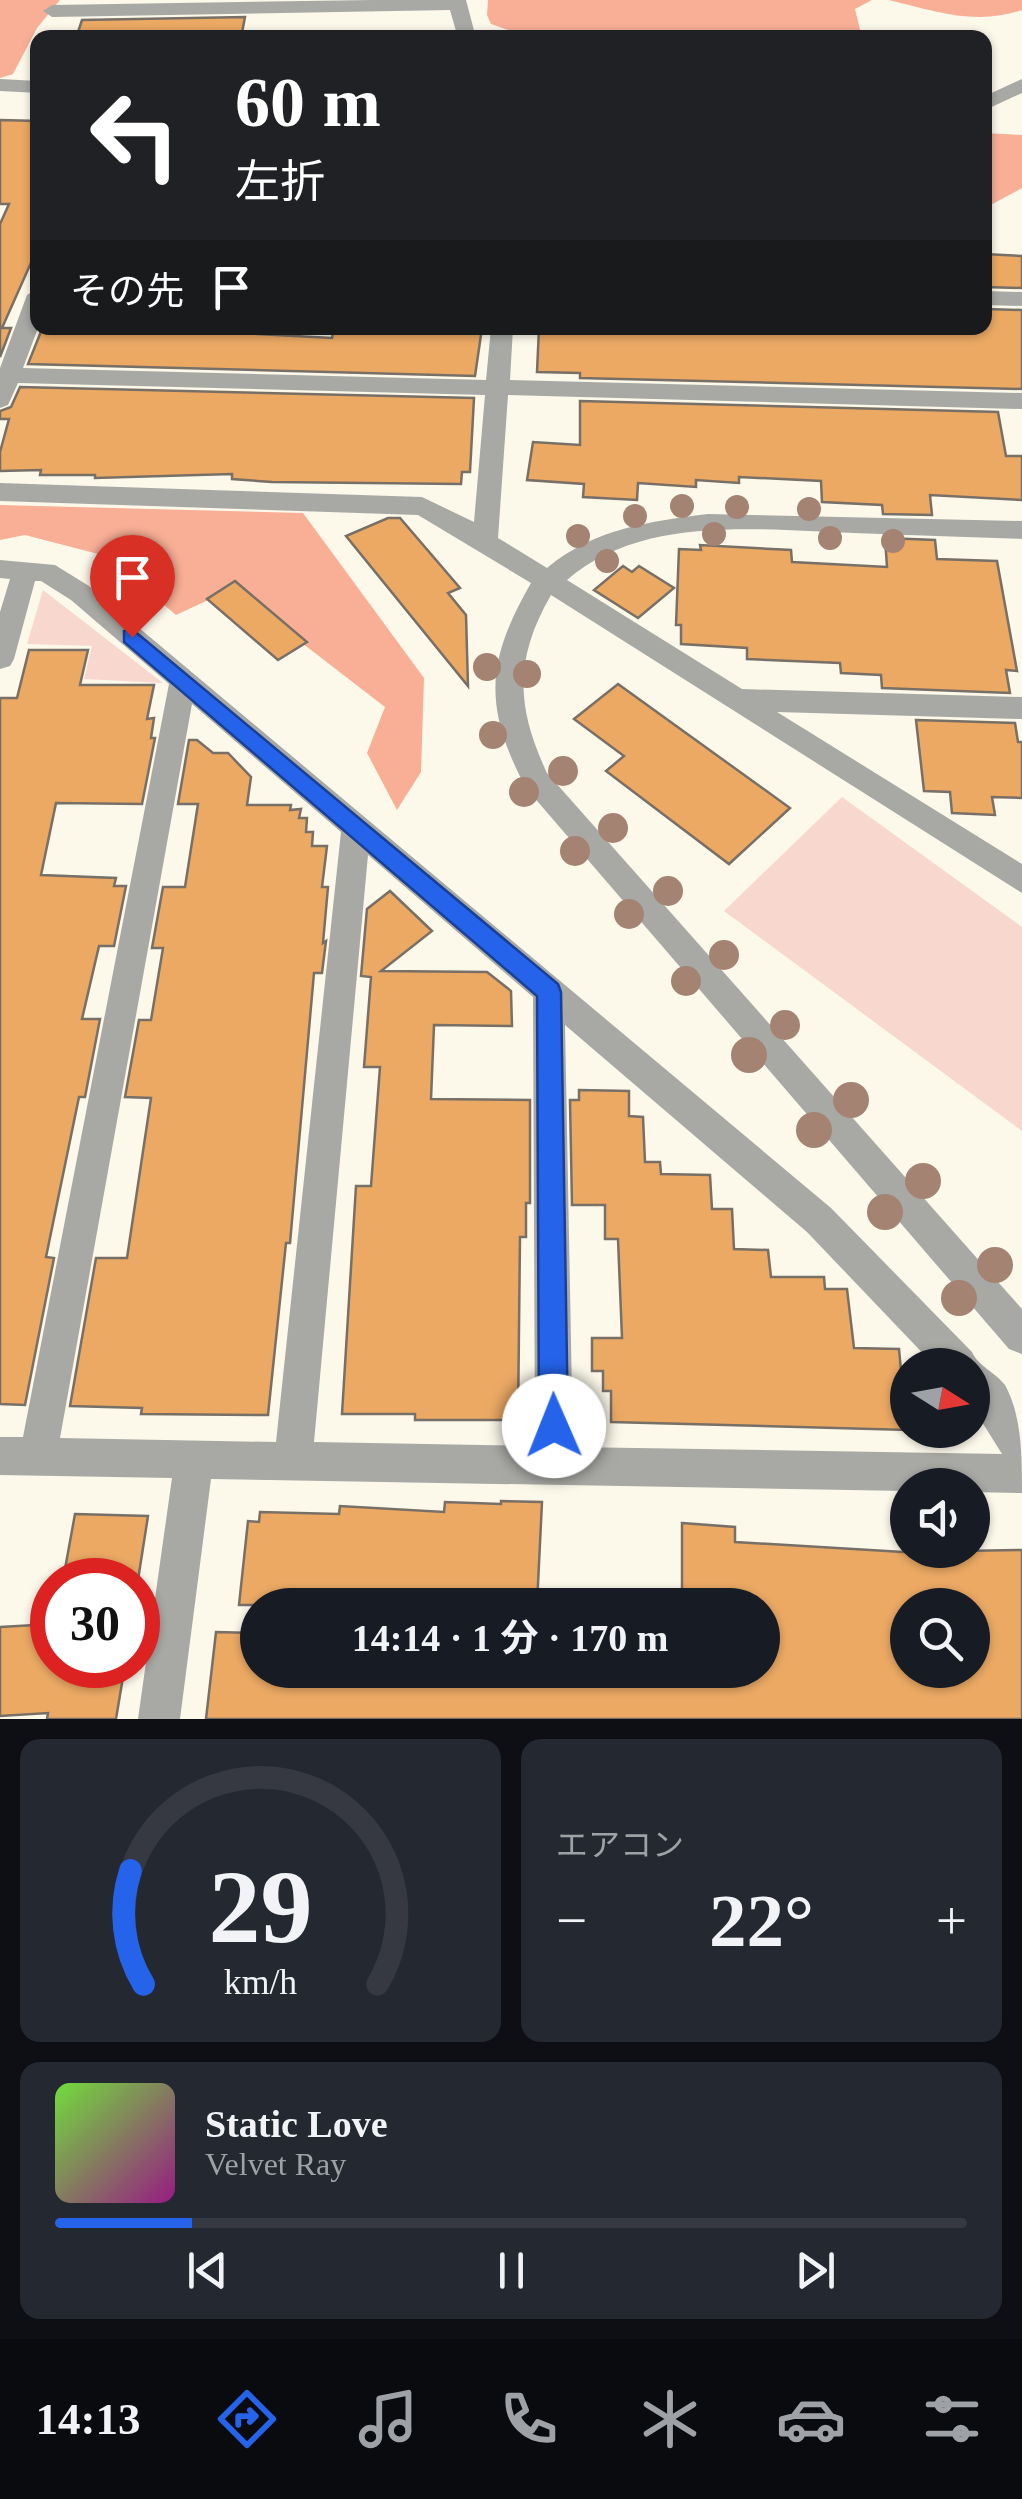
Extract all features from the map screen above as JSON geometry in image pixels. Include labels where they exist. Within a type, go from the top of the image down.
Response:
[{"type":"street","points":[[53,12],[457,2],[464,30]]},
{"type":"street","points":[[0,86],[30,83]]},
{"type":"street","points":[[992,100],[1022,84]]},
{"type":"street","points":[[992,298],[1022,299]]},
{"type":"street","points":[[0,400],[30,317]]},
{"type":"street","points":[[485,542],[501,335]]},
{"type":"street","points":[[9,375],[1022,401]]},
{"type":"street","points":[[0,492],[422,506],[1022,880]]},
{"type":"street","points":[[1022,530],[724,520],[647,530],[595,549],[546,582],[526,608],[508,654],[507,699],[516,740],[536,780],[1022,1336]]},
{"type":"street","points":[[0,659],[12,570],[46,572],[63,580],[819,1220],[943,1348]]},
{"type":"street","points":[[183,680],[19,1456],[1022,1474]]},
{"type":"street","points":[[736,700],[1022,708]]},
{"type":"street","points":[[293,1461],[356,827]]},
{"type":"street","points":[[549,992],[554,1466]]},
{"type":"street","points":[[990,1397],[1022,1452]]},
{"type":"street","points":[[159,1719],[194,1460]]},
{"type":"shaded area","points":[[0,0],[60,0],[36,30],[30,30],[30,41],[13,74],[0,78]]},
{"type":"shaded area","points":[[488,0],[872,0],[855,9],[860,30],[508,30],[491,24]]},
{"type":"shaded area","points":[[889,0],[1022,0],[1022,10],[972,17]]},
{"type":"shaded area","points":[[992,133],[1022,135],[1022,188],[992,204]]},
{"type":"shaded area","points":[[0,505],[303,513],[424,678],[421,772],[397,810],[367,753],[385,707],[232,589],[176,615],[106,556],[25,535],[0,540]]},
{"type":"shaded area","points":[[43,590],[163,683],[84,679],[92,646],[27,644]]},
{"type":"shaded area","points":[[842,797],[1022,927],[1022,1131],[724,911]]},
{"type":"building","points":[[245,17],[243,30],[79,30],[82,20]]},
{"type":"building","points":[[0,120],[30,121],[30,265],[2,328],[11,328],[0,357],[0,224],[9,204],[0,204]]},
{"type":"building","points":[[992,254],[1022,256],[1022,288],[992,287]]},
{"type":"building","points":[[992,309],[1022,310],[1022,389],[580,378],[580,373],[537,372],[539,335],[992,335]]},
{"type":"building","points":[[40,335],[481,335],[475,376],[28,364]]},
{"type":"building","points":[[20,387],[474,398],[470,472],[462,472],[461,484],[272,482],[232,479],[232,474],[95,478],[40,475],[41,470],[0,471],[0,452],[9,419],[0,419],[0,411],[11,407]]},
{"type":"building","points":[[580,401],[998,412],[1006,456],[1022,456],[1022,500],[930,495],[932,515],[883,514],[882,505],[822,502],[821,481],[739,477],[739,483],[696,480],[696,487],[638,483],[637,500],[583,497],[584,484],[527,480],[533,442],[580,445]]},
{"type":"building","points":[[388,518],[400,518],[460,588],[448,593],[466,615],[468,686],[346,536]]},
{"type":"building","points":[[885,538],[935,540],[937,559],[997,561],[1017,671],[1006,670],[1010,693],[882,688],[881,675],[841,673],[840,663],[747,659],[747,648],[681,644],[681,625],[676,625],[679,549],[701,550],[700,545],[791,550],[792,562],[887,567]]},
{"type":"building","points":[[623,566],[632,572],[639,566],[674,588],[638,618],[594,590]]},
{"type":"building","points":[[235,581],[307,642],[278,660],[207,599]]},
{"type":"building","points":[[29,650],[88,650],[80,685],[154,685],[147,719],[154,718],[151,738],[155,738],[142,804],[56,803],[41,875],[116,878],[114,886],[126,886],[114,946],[99,946],[82,1019],[100,1019],[85,1097],[79,1097],[46,1257],[54,1258],[25,1405],[0,1404],[0,698],[17,698]]},
{"type":"building","points":[[618,684],[790,808],[729,864],[606,771],[624,756],[574,719]]},
{"type":"building","points":[[916,720],[1015,723],[1018,742],[1022,742],[1022,798],[992,797],[995,815],[952,813],[950,792],[924,791]]},
{"type":"building","points":[[189,740],[197,740],[213,753],[228,753],[251,777],[247,805],[291,805],[290,810],[301,809],[299,818],[307,818],[306,832],[313,832],[312,846],[327,846],[322,887],[328,887],[323,943],[326,941],[322,973],[314,973],[290,1243],[286,1243],[268,1415],[141,1414],[142,1408],[70,1406],[96,1258],[127,1258],[151,1098],[125,1097],[139,1020],[151,1020],[163,948],[152,948],[163,887],[185,887],[198,804],[178,804]]},
{"type":"building","points":[[390,891],[432,931],[381,971],[487,972],[511,991],[512,1026],[434,1025],[431,1099],[530,1100],[530,1203],[526,1203],[526,1237],[520,1237],[518,1420],[415,1420],[415,1414],[342,1414],[356,1186],[371,1186],[380,1067],[364,1067],[371,977],[361,976],[367,909]]},
{"type":"building","points":[[579,1090],[629,1091],[629,1116],[643,1117],[645,1162],[660,1162],[661,1174],[710,1175],[712,1209],[732,1209],[734,1249],[768,1250],[771,1277],[824,1277],[825,1289],[847,1289],[854,1348],[890,1349],[890,1430],[611,1422],[611,1391],[603,1391],[603,1371],[592,1371],[592,1338],[622,1338],[618,1239],[605,1239],[605,1205],[572,1205],[570,1100],[579,1100]]},
{"type":"building","points":[[445,1502],[542,1502],[538,1588],[241,1588],[248,1521],[259,1522],[260,1512],[339,1514],[340,1506],[444,1512]]},
{"type":"building","points":[[75,1514],[148,1516],[141,1558],[67,1558]]},
{"type":"building","points":[[682,1523],[735,1527],[735,1542],[890,1551],[890,1568],[990,1568],[990,1551],[1022,1550],[1022,1719],[206,1719],[216,1632],[240,1633],[240,1688],[780,1688],[780,1588],[682,1588]]},
{"type":"building","points":[[30,1625],[30,1688],[121,1688],[116,1719],[47,1719],[48,1713],[0,1716],[0,1627]]},
{"type":"route","points":[[132,637],[549,992],[554,1426]]}]
